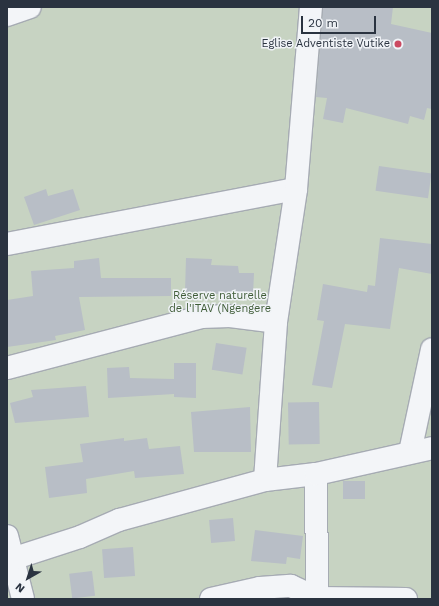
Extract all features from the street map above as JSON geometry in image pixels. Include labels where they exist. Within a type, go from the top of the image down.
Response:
[{"type":"street","points":[[7,16],[30,7]]},
{"type":"street","points":[[265,480],[276,322],[296,189],[311,7]]},
{"type":"street","points":[[7,244],[296,189]]},
{"type":"street","points":[[7,368],[201,317],[230,316],[276,322]]},
{"type":"street","points":[[410,452],[432,349]]},
{"type":"street","points":[[11,561],[80,538],[119,520],[265,480],[316,474],[432,448]]},
{"type":"street","points":[[316,474],[317,598]]},
{"type":"street","points":[[7,536],[11,561],[22,599]]},
{"type":"street","points":[[211,599],[260,588],[291,586],[317,598],[406,599]]},
{"type":"green space","name":"Réserve naturelle de l'ITAV (Ngengere","points":[[7,7],[432,7],[432,599],[7,599]]},
{"type":"building","points":[[323,7],[393,7],[391,24],[432,33],[432,109],[427,108],[424,120],[410,116],[408,124],[346,108],[343,123],[323,119],[327,98],[316,97]]},
{"type":"building","points":[[379,166],[431,173],[428,198],[376,191]]},
{"type":"building","points":[[46,189],[48,196],[73,189],[80,210],[34,225],[24,197]]},
{"type":"building","points":[[380,238],[432,244],[432,274],[399,268],[390,329],[345,324],[332,388],[312,385],[324,321],[317,320],[323,284],[367,292],[368,285],[375,286]]},
{"type":"building","points":[[99,258],[101,278],[171,278],[171,296],[79,297],[85,330],[55,336],[56,340],[7,347],[7,300],[33,296],[31,271],[74,268],[74,261]]},
{"type":"building","points":[[186,258],[212,259],[211,265],[238,266],[239,273],[254,273],[253,296],[185,292]]},
{"type":"building","points":[[216,343],[247,348],[242,375],[212,370]]},
{"type":"building","points":[[174,363],[196,363],[196,398],[174,397],[174,394],[108,398],[107,368],[129,367],[130,378],[174,379]]},
{"type":"building","points":[[86,386],[89,417],[15,423],[10,403],[33,397],[31,390]]},
{"type":"building","points":[[319,402],[320,444],[289,445],[288,403]]},
{"type":"building","points":[[250,407],[251,452],[194,452],[191,412]]},
{"type":"building","points":[[124,438],[124,441],[147,438],[149,449],[180,446],[184,474],[135,478],[134,471],[86,479],[87,493],[49,498],[45,467],[83,462],[80,444]]},
{"type":"building","points":[[343,481],[365,481],[365,499],[343,499]]},
{"type":"building","points":[[233,518],[235,541],[211,543],[209,520]]},
{"type":"building","points":[[255,530],[303,536],[300,559],[287,557],[286,564],[251,561]]},
{"type":"building","points":[[133,547],[135,576],[104,578],[102,549]]},
{"type":"building","points":[[92,571],[95,596],[72,599],[69,574]]},
{"type":"place","name":"Eglise Adventiste Vutike","points":[[398,44]]}]
